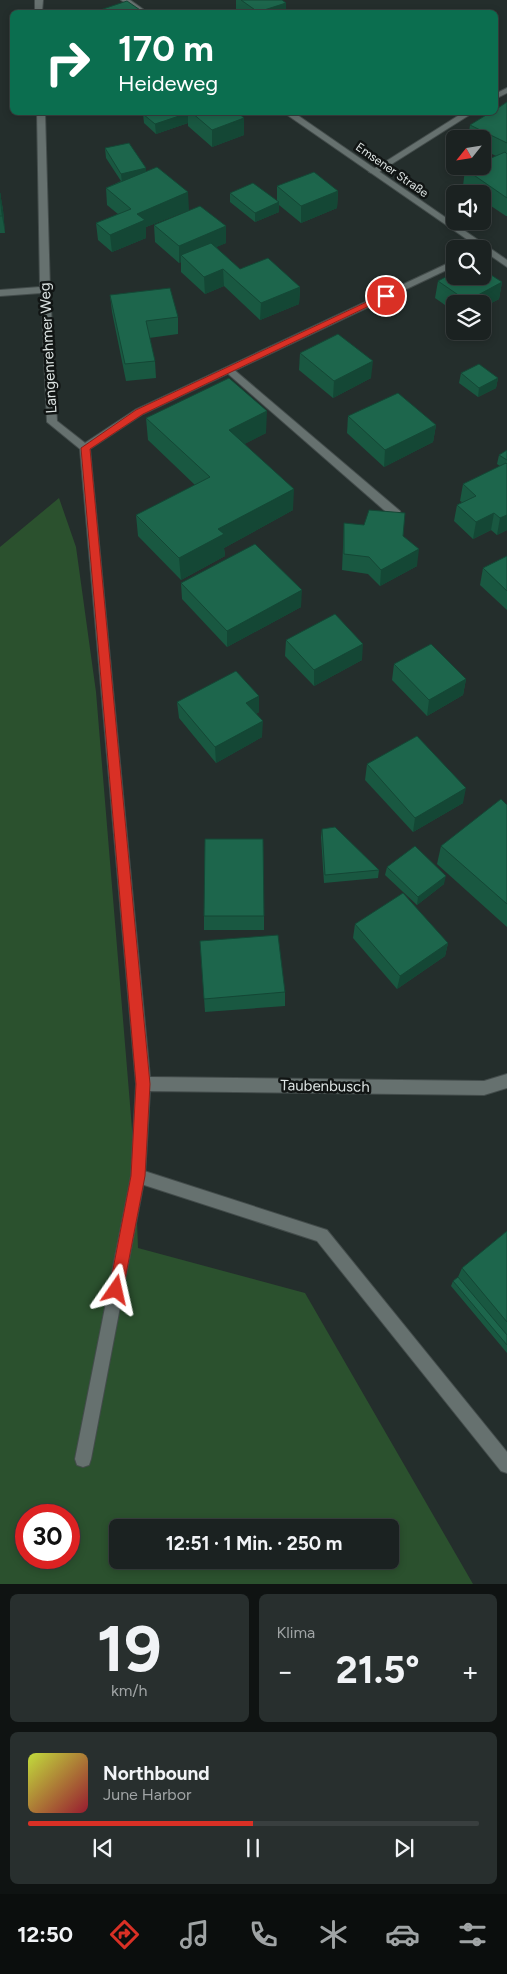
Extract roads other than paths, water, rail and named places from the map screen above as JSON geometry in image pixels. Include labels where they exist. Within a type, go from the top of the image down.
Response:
[{"type":"street","points":[[126,0],[141,10]]},
{"type":"street","name":"Langenrehmer Weg","points":[[41,115],[45,290],[52,422],[85,448]]},
{"type":"street","name":"Emsener Straße","points":[[291,115],[471,240]]},
{"type":"street","points":[[373,172],[465,115]]},
{"type":"street","name":"Emsener Straße","points":[[491,254],[507,264]]},
{"type":"street","points":[[82,1459],[138,1176],[143,1084],[85,448],[139,412],[446,267]]},
{"type":"street","points":[[0,293],[45,290]]},
{"type":"street","points":[[229,370],[396,514]]},
{"type":"street","name":"Taubenbusch","points":[[143,1084],[484,1088],[507,1081]]},
{"type":"street","points":[[138,1176],[322,1235],[507,1465]]}]
